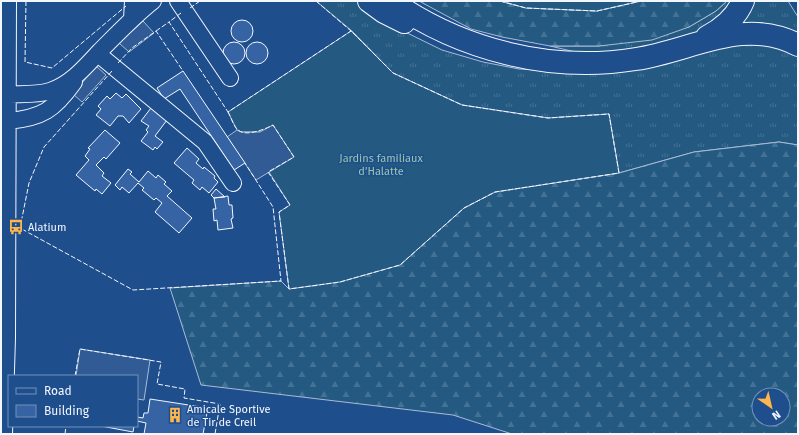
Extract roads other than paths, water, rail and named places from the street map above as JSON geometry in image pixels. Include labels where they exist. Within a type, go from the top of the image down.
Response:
[{"type":"highway","points":[[369,1],[384,12],[404,22],[428,30],[459,37]]},
{"type":"highway","points":[[391,1],[427,24],[487,48],[520,56],[555,61],[582,63],[637,59],[660,55],[696,43],[728,35],[748,33],[776,37],[798,45]]},
{"type":"highway","points":[[696,43],[713,34],[728,23],[738,12],[744,1]]},
{"type":"street","points":[[4,434],[4,338],[8,121],[4,95],[8,1]]},
{"type":"street","points":[[132,19],[133,1]]},
{"type":"street","points":[[4,95],[36,94],[51,90],[70,80],[86,66],[132,19],[154,1]]},
{"type":"street","points":[[178,1],[230,78]]},
{"type":"street","points":[[98,54],[205,142],[233,183]]},
{"type":"street","points":[[8,121],[33,117],[50,110],[62,99],[86,66]]},
{"type":"place","name":"Alatium","points":[[16,227]]},
{"type":"place","name":"Amicale Sportive de Tir de Creil","points":[[175,415]]},
{"type":"park label","name":"Jardins familiaux d’Halatte","points":[[381,164]]}]
